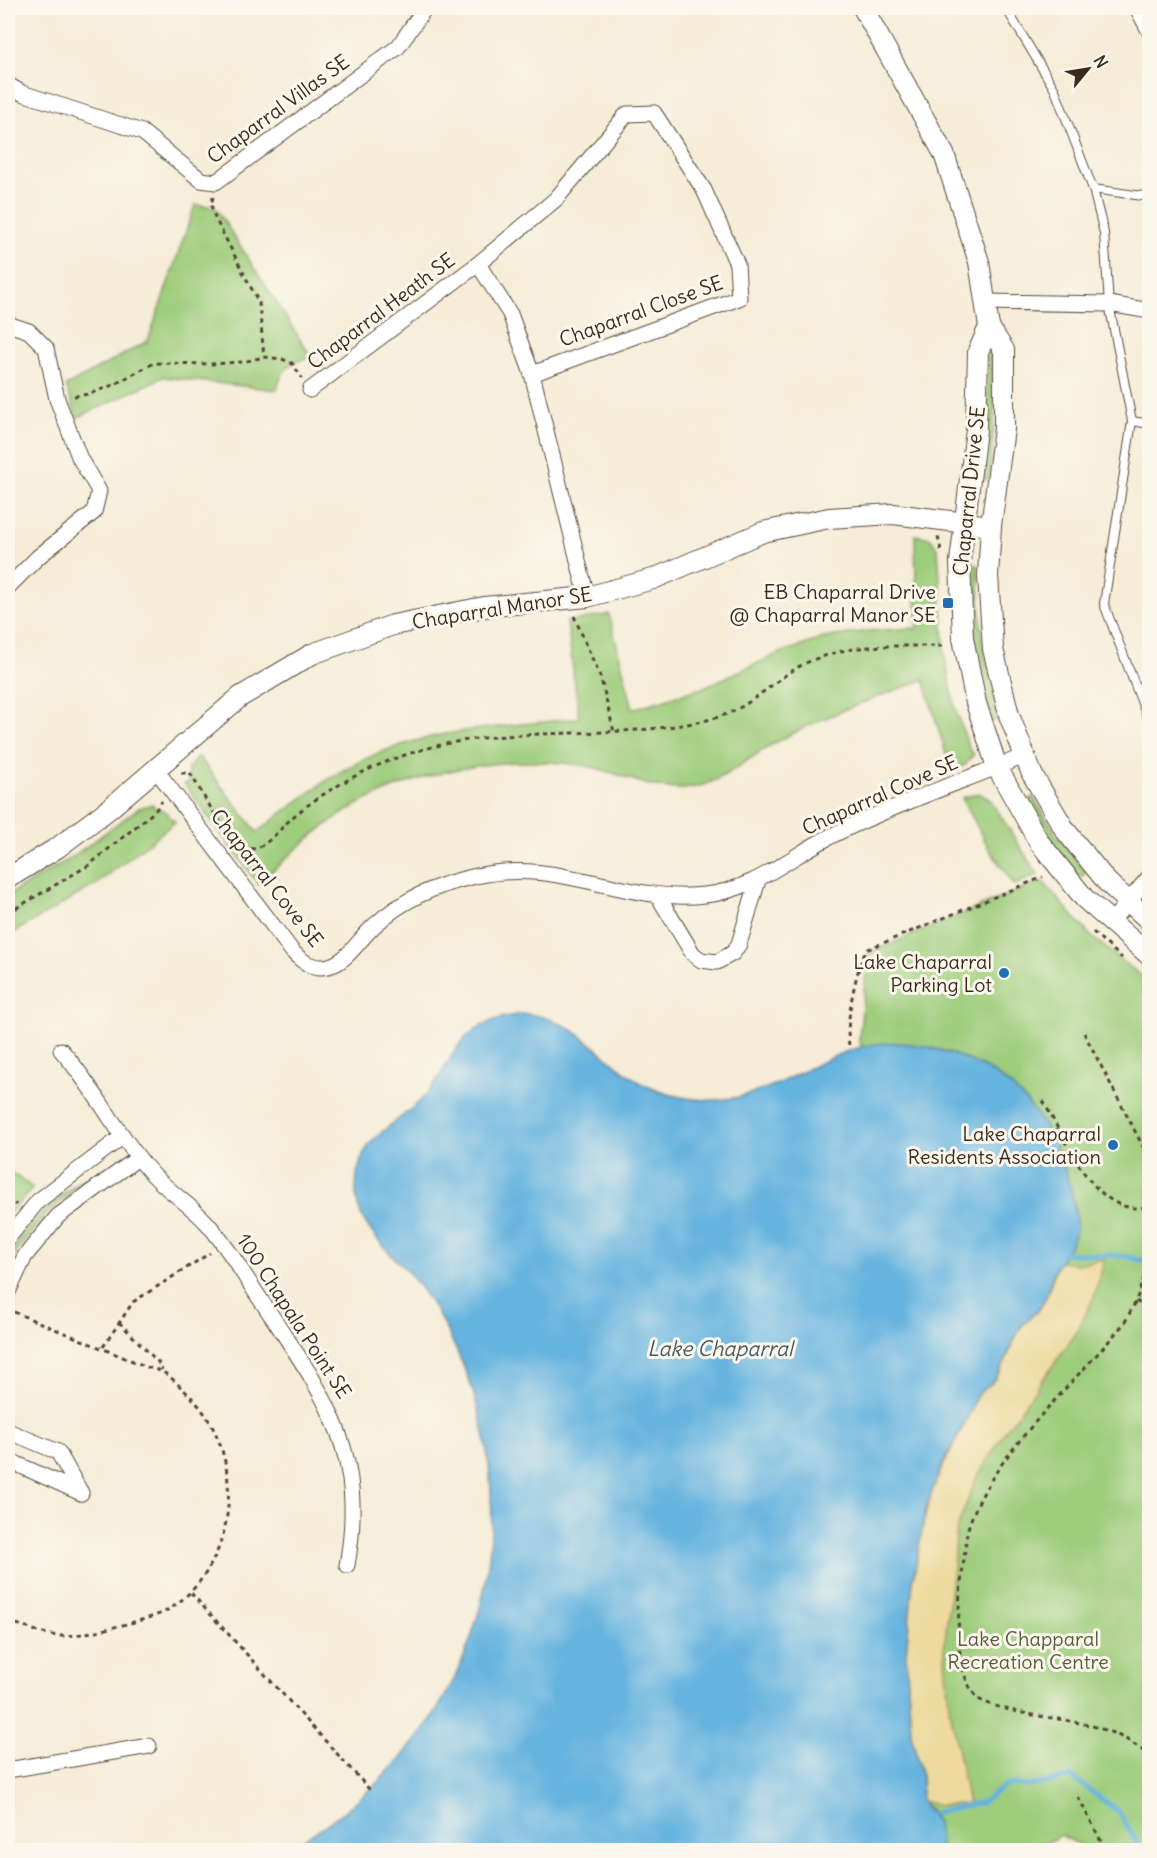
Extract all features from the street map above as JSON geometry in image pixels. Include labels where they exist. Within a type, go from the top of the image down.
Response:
[{"type":"street","name":"Chaparral Villas SE","points":[[8,85],[22,93],[142,132],[201,180],[216,182],[398,47],[425,8]]},
{"type":"street","name":"Chaparral Drive SE","points":[[863,8],[944,154],[979,262],[989,327],[1004,350],[1002,456],[991,526],[988,576],[993,649],[1005,701],[1024,756],[1045,797],[1077,846],[1128,903],[1149,921]]},
{"type":"street","points":[[1137,8],[1149,32]]},
{"type":"street","name":"Chaparral Close SE","points":[[478,264],[556,199],[627,114],[654,113],[704,190],[737,264],[739,298],[532,374]]},
{"type":"street","points":[[478,264],[510,314],[532,374],[587,597]]},
{"type":"street","name":"Chaparral Heath SE","points":[[310,390],[478,264]]},
{"type":"street","points":[[986,302],[1109,304],[1149,311]]},
{"type":"street","points":[[8,324],[29,331],[46,348],[57,399],[80,459],[99,491],[94,512],[38,557],[8,587]]},
{"type":"street","name":"Chaparral Drive SE","points":[[989,327],[978,352],[976,430],[963,521],[959,587],[964,650],[977,709],[997,767],[1045,850],[1076,889],[1110,923],[1149,956]]},
{"type":"street","name":"Chaparral Manor SE","points":[[8,878],[57,848],[157,771],[240,697],[312,654],[393,625],[484,608],[587,597],[653,579],[763,532],[829,518],[893,514],[991,526]]},
{"type":"street","name":"Chaparral Cove SE","points":[[157,771],[292,951],[314,966],[337,962],[378,922],[411,900],[446,884],[481,874],[527,871],[561,874],[658,896],[711,894],[758,880],[837,833],[1024,756]]},
{"type":"street","points":[[1110,923],[1149,876]]},
{"type":"street","points":[[658,896],[693,954],[701,960],[717,962],[730,956],[739,944],[758,880]]},
{"type":"street","name":"100 Chapala Point SE","points":[[61,1050],[92,1088],[138,1158],[213,1230],[327,1404],[345,1449],[352,1488],[352,1533],[346,1565]]},
{"type":"street","points":[[8,1238],[38,1201],[123,1136]]},
{"type":"street","points":[[8,1292],[25,1256],[58,1216],[138,1158]]},
{"type":"street","points":[[8,1431],[58,1452],[81,1492],[8,1460]]},
{"type":"street","points":[[8,1770],[149,1746]]},
{"type":"lane","points":[[1006,8],[1055,90],[1093,189],[1104,233],[1109,304],[1132,421],[1104,604],[1149,724]]},
{"type":"lane","points":[[1093,189],[1149,197]]},
{"type":"lane","points":[[1132,421],[1149,424]]},
{"type":"path","points":[[216,182],[211,205],[228,244],[259,303],[264,357]]},
{"type":"path","points":[[57,399],[89,394],[113,385],[154,363],[243,362],[264,357],[292,363],[310,390]]},
{"type":"path","points":[[574,616],[601,679],[614,732]]},
{"type":"path","points":[[182,771],[191,774],[203,797],[235,840],[245,848],[253,849],[262,845],[302,809],[334,787],[404,755],[471,739],[614,732],[674,726],[723,715],[743,706],[804,665],[845,651],[882,645],[946,646]]},
{"type":"path","points":[[8,913],[89,866],[160,804]]},
{"type":"path","points":[[849,1044],[848,1035],[854,996],[866,950],[1043,877]]},
{"type":"path","points":[[1084,1033],[1149,1160]]},
{"type":"path","points":[[1043,1101],[1086,1173],[1106,1199],[1119,1206],[1141,1209],[1149,1206]]},
{"type":"path","points":[[8,1197],[17,1206]]},
{"type":"path","points":[[104,1347],[133,1302],[212,1252]]},
{"type":"path","points":[[1149,1260],[1136,1301],[1117,1332],[1010,1454],[972,1516],[967,1532],[958,1637],[966,1681],[980,1700],[1110,1730],[1131,1741],[1149,1756]]},
{"type":"path","points":[[1136,1301],[1149,1310]]},
{"type":"path","points":[[9,1310],[104,1347],[152,1369],[162,1370]]},
{"type":"path","points":[[8,1621],[64,1636],[164,1613],[191,1593],[207,1572],[225,1534],[230,1499],[225,1459],[211,1421],[194,1399],[162,1370],[158,1362],[119,1322]]},
{"type":"path","points":[[191,1593],[370,1790]]},
{"type":"path","points":[[1078,1797],[1100,1839],[1110,1851]]},
{"type":"green space","points":[[195,205],[215,207],[312,358],[298,361],[288,367],[281,377],[277,390],[163,377],[77,418],[66,386],[148,341]]},
{"type":"green space","points":[[988,354],[994,354],[995,386],[989,480],[981,478],[988,414]]},
{"type":"green space","points":[[915,535],[930,538],[938,548],[945,658],[955,707],[970,751],[974,754],[965,765],[951,771],[924,680],[813,723],[768,747],[714,781],[691,788],[663,788],[595,768],[551,762],[490,764],[429,776],[372,798],[345,812],[311,837],[258,884],[184,784],[188,783],[188,769],[198,756],[257,832],[329,779],[382,752],[436,736],[464,731],[579,718],[567,622],[609,614],[633,709],[702,688],[780,653],[824,638],[867,631],[917,628]]},
{"type":"green space","points":[[978,565],[982,641],[1000,719],[992,721],[975,651],[970,566]]},
{"type":"green space","points":[[978,793],[990,799],[1038,875],[1014,885],[990,850],[962,798]]},
{"type":"green space","points":[[1033,797],[1055,833],[1086,873],[1080,878],[1046,834],[1026,801]]},
{"type":"green space","points":[[153,804],[153,807],[165,811],[175,822],[97,884],[8,936],[8,895],[68,860],[139,808]]},
{"type":"green space","name":"Lake Chapparal Recreation Centre","points":[[1042,881],[1091,936],[1149,982],[1149,1850],[1088,1850],[1061,1835],[1034,1850],[941,1850],[933,1813],[921,1801],[943,1463],[971,1411],[1065,1253],[1075,1220],[1062,1160],[1049,1133],[1034,1110],[987,1069],[948,1052],[926,1047],[885,1043],[862,1048],[859,1040],[868,953]]},
{"type":"green space","points":[[8,1170],[33,1188],[8,1215]]},
{"type":"green space","points":[[84,1178],[87,1181],[43,1218],[8,1264],[16,1241],[26,1229],[50,1205]]},
{"type":"sand","points":[[1105,1259],[1094,1297],[1077,1332],[1002,1436],[975,1481],[957,1528],[944,1649],[949,1705],[968,1804],[938,1805],[921,1801],[922,1776],[911,1735],[906,1653],[918,1543],[933,1487],[975,1399],[995,1379],[1020,1329],[1042,1305],[1059,1262],[1079,1264]]},
{"type":"water","name":"Lake Chaparral","points":[[521,1014],[556,1021],[571,1029],[626,1073],[649,1087],[673,1095],[707,1100],[754,1093],[839,1054],[861,1047],[894,1043],[933,1048],[974,1062],[1008,1084],[1028,1103],[1050,1135],[1072,1193],[1075,1208],[1075,1234],[1053,1274],[1043,1303],[1021,1327],[994,1380],[975,1399],[943,1463],[926,1508],[913,1581],[906,1653],[911,1734],[922,1776],[921,1801],[937,1822],[941,1850],[285,1850],[343,1812],[378,1782],[410,1748],[451,1686],[471,1639],[484,1589],[491,1538],[491,1487],[484,1436],[471,1386],[447,1331],[419,1285],[378,1240],[363,1218],[358,1206],[356,1181],[369,1145],[424,1097],[465,1038],[490,1022]]},
{"type":"waterway","points":[[1065,1253],[1123,1256],[1150,1262]]},
{"type":"waterway","points":[[933,1813],[981,1803],[1011,1784],[1028,1786],[1072,1777],[1119,1812],[1141,1850]]},
{"type":"waterway","points":[[1146,1850],[1150,1847]]},
{"type":"place","name":"EB Chaparral Drive @ Chaparral Manor SE","points":[[948,603]]},
{"type":"place","name":"Lake Chaparral Parking Lot","points":[[1004,973]]},
{"type":"place","name":"Lake Chaparral Residents Association","points":[[1113,1145]]}]
